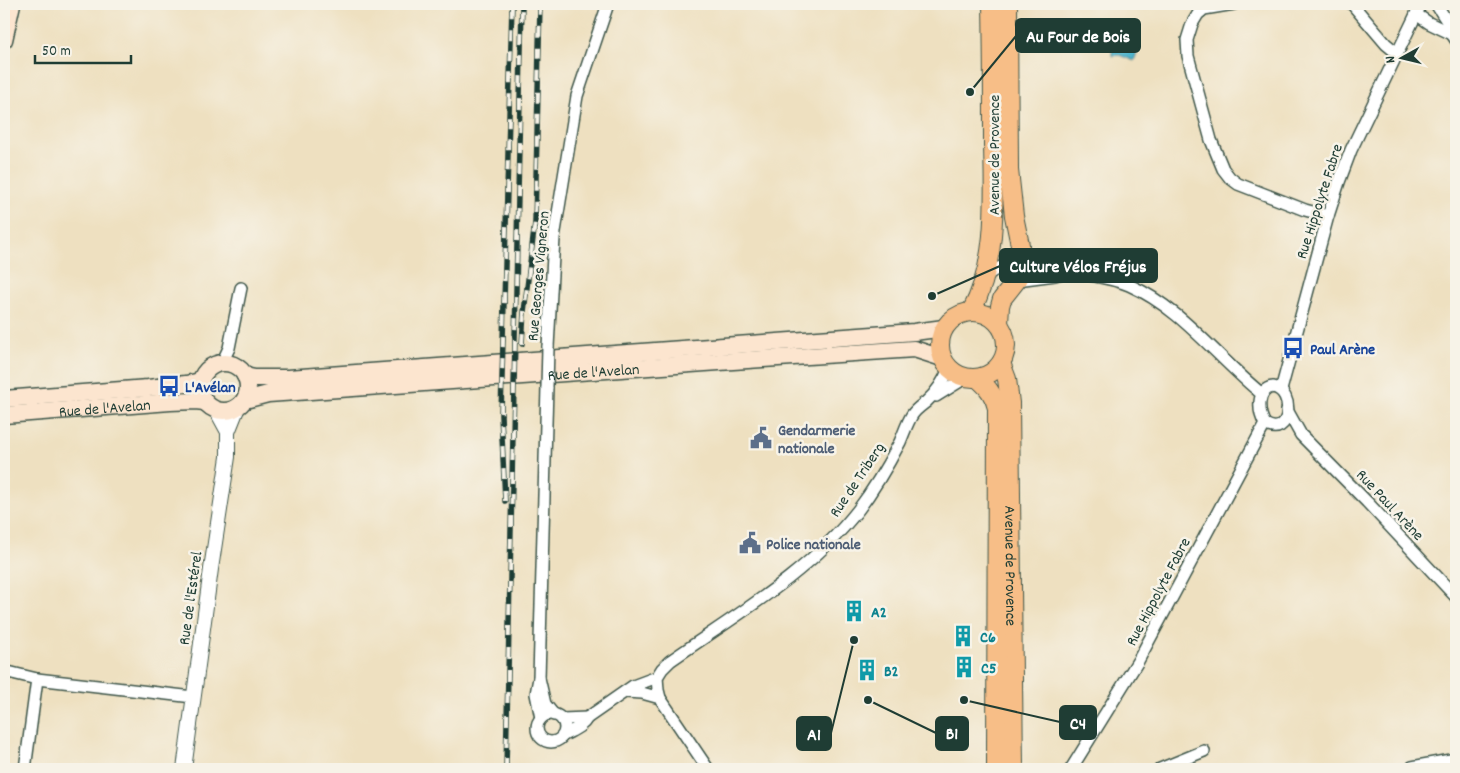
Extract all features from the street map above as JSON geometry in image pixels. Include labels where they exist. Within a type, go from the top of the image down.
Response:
[{"type":"main road","points":[[4,40],[12,4]]},
{"type":"main road","name":"Avenue de Provence","points":[[971,312],[981,292],[986,276],[994,217],[992,4]]},
{"type":"main road","name":"Avenue de Provence","points":[[1008,4],[1009,170],[1021,263],[1021,270],[1017,280]]},
{"type":"main road","points":[[999,324],[1002,299],[1017,280]]},
{"type":"main road","points":[[971,312],[987,314],[999,324],[1003,330],[1006,350],[1001,363],[995,371],[986,376],[971,378],[954,372],[945,363],[940,343],[944,328],[956,316],[971,312]]},
{"type":"main road","name":"Rue de l'Avelan","points":[[245,376],[255,378],[288,378],[914,332],[944,328]]},
{"type":"main road","name":"Rue de l'Avelan","points":[[241,404],[268,394],[895,350],[914,349],[945,363]]},
{"type":"main road","points":[[229,363],[241,370],[245,376],[248,388],[241,404],[231,411],[223,412],[210,406],[201,395],[201,381],[209,369],[215,365],[229,363]]},
{"type":"main road","name":"Avenue de Provence","points":[[1001,363],[1007,379],[1010,403],[1014,769]]},
{"type":"main road","name":"Avenue de Provence","points":[[971,378],[990,390],[997,408],[996,769]]},
{"type":"main road","name":"Rue de l'Avelan","points":[[4,399],[148,388],[201,381]]},
{"type":"main road","name":"Rue de l'Avelan","points":[[4,415],[195,401],[210,406]]},
{"type":"street","name":"Rue Georges Vigneron","points":[[541,718],[536,694],[539,678],[548,347],[554,238],[577,96],[608,4]]},
{"type":"street","points":[[1234,4],[1204,9],[1198,14],[1192,24],[1187,40],[1188,56],[1211,140],[1222,169],[1238,184],[1305,210],[1328,216]]},
{"type":"street","points":[[1352,4],[1386,44],[1397,53]]},
{"type":"street","points":[[1436,4],[1450,26],[1454,37]]},
{"type":"street","points":[[1419,7],[1429,23],[1454,37]]},
{"type":"street","name":"Rue Hippolyte Fabre","points":[[1281,390],[1328,216],[1351,150],[1419,7]]},
{"type":"street","points":[[1020,244],[1031,256],[1047,264]]},
{"type":"street","points":[[986,276],[1000,267],[1021,263],[1047,264],[1127,284],[1159,301],[1185,322],[1262,394]]},
{"type":"street","points":[[1017,280],[1056,275],[1070,271]]},
{"type":"street","points":[[222,363],[229,348],[241,288]]},
{"type":"street","name":"Rue de Triberg","points":[[564,735],[584,723],[587,718],[633,686],[658,677],[670,661],[789,579],[812,560],[858,510],[900,443],[912,415],[945,381],[945,363]]},
{"type":"street","name":"Rue de Triberg","points":[[928,400],[971,378]]},
{"type":"street","points":[[1269,388],[1281,390],[1286,398],[1288,410],[1284,423],[1279,426],[1269,427],[1262,419],[1260,400],[1262,394],[1269,388]]},
{"type":"street","name":"Rue de l'Estérel","points":[[184,769],[228,457],[228,432],[241,404]]},
{"type":"street","name":"Rue de l'Estérel","points":[[210,406],[228,432]]},
{"type":"street","name":"Rue Paul Arène","points":[[1288,410],[1301,435],[1456,597]]},
{"type":"street","name":"Rue Hippolyte Fabre","points":[[1071,769],[1138,661],[1265,424]]},
{"type":"street","name":"Rue Paul Arène","points":[[1279,426],[1301,435]]},
{"type":"street","points":[[4,671],[37,679],[193,697]]},
{"type":"street","points":[[658,677],[660,698],[708,769]]},
{"type":"street","name":"Rue Georges Vigneron","points":[[539,678],[545,704],[558,717]]},
{"type":"street","points":[[25,769],[37,679]]},
{"type":"street","points":[[625,692],[642,693],[660,698]]},
{"type":"street","points":[[558,717],[565,727],[564,735],[553,743],[545,741],[538,735],[537,726],[545,715],[587,718]]},
{"type":"street","points":[[1160,769],[1204,750]]},
{"type":"street","points":[[1412,767],[1456,758]]},
{"type":"water","points":[[1112,46],[1127,46],[1138,50],[1134,61],[1119,55],[1112,56]]},
{"type":"railway","points":[[505,501],[501,415],[512,4]]},
{"type":"railway","points":[[506,769],[522,4]]},
{"type":"railway","points":[[522,344],[535,222],[540,4]]},
{"type":"place","name":"Au Four de Bois","points":[[970,92]]},
{"type":"place","name":"Culture Vélos Fréjus","points":[[932,296]]},
{"type":"place","name":"Paul Arène","points":[[1293,348]]},
{"type":"place","name":"L'Avélan","points":[[169,386]]},
{"type":"place","name":"Gendarmerie nationale","points":[[761,438]]},
{"type":"place","name":"Police nationale","points":[[750,543]]},
{"type":"place","name":"A2","points":[[854,611]]},
{"type":"place","name":"C6","points":[[963,636]]},
{"type":"place","name":"A1","points":[[854,640]]},
{"type":"place","name":"C5","points":[[964,667]]},
{"type":"place","name":"B2","points":[[867,670]]},
{"type":"place","name":"B1","points":[[868,700]]},
{"type":"place","name":"C4","points":[[964,700]]}]
